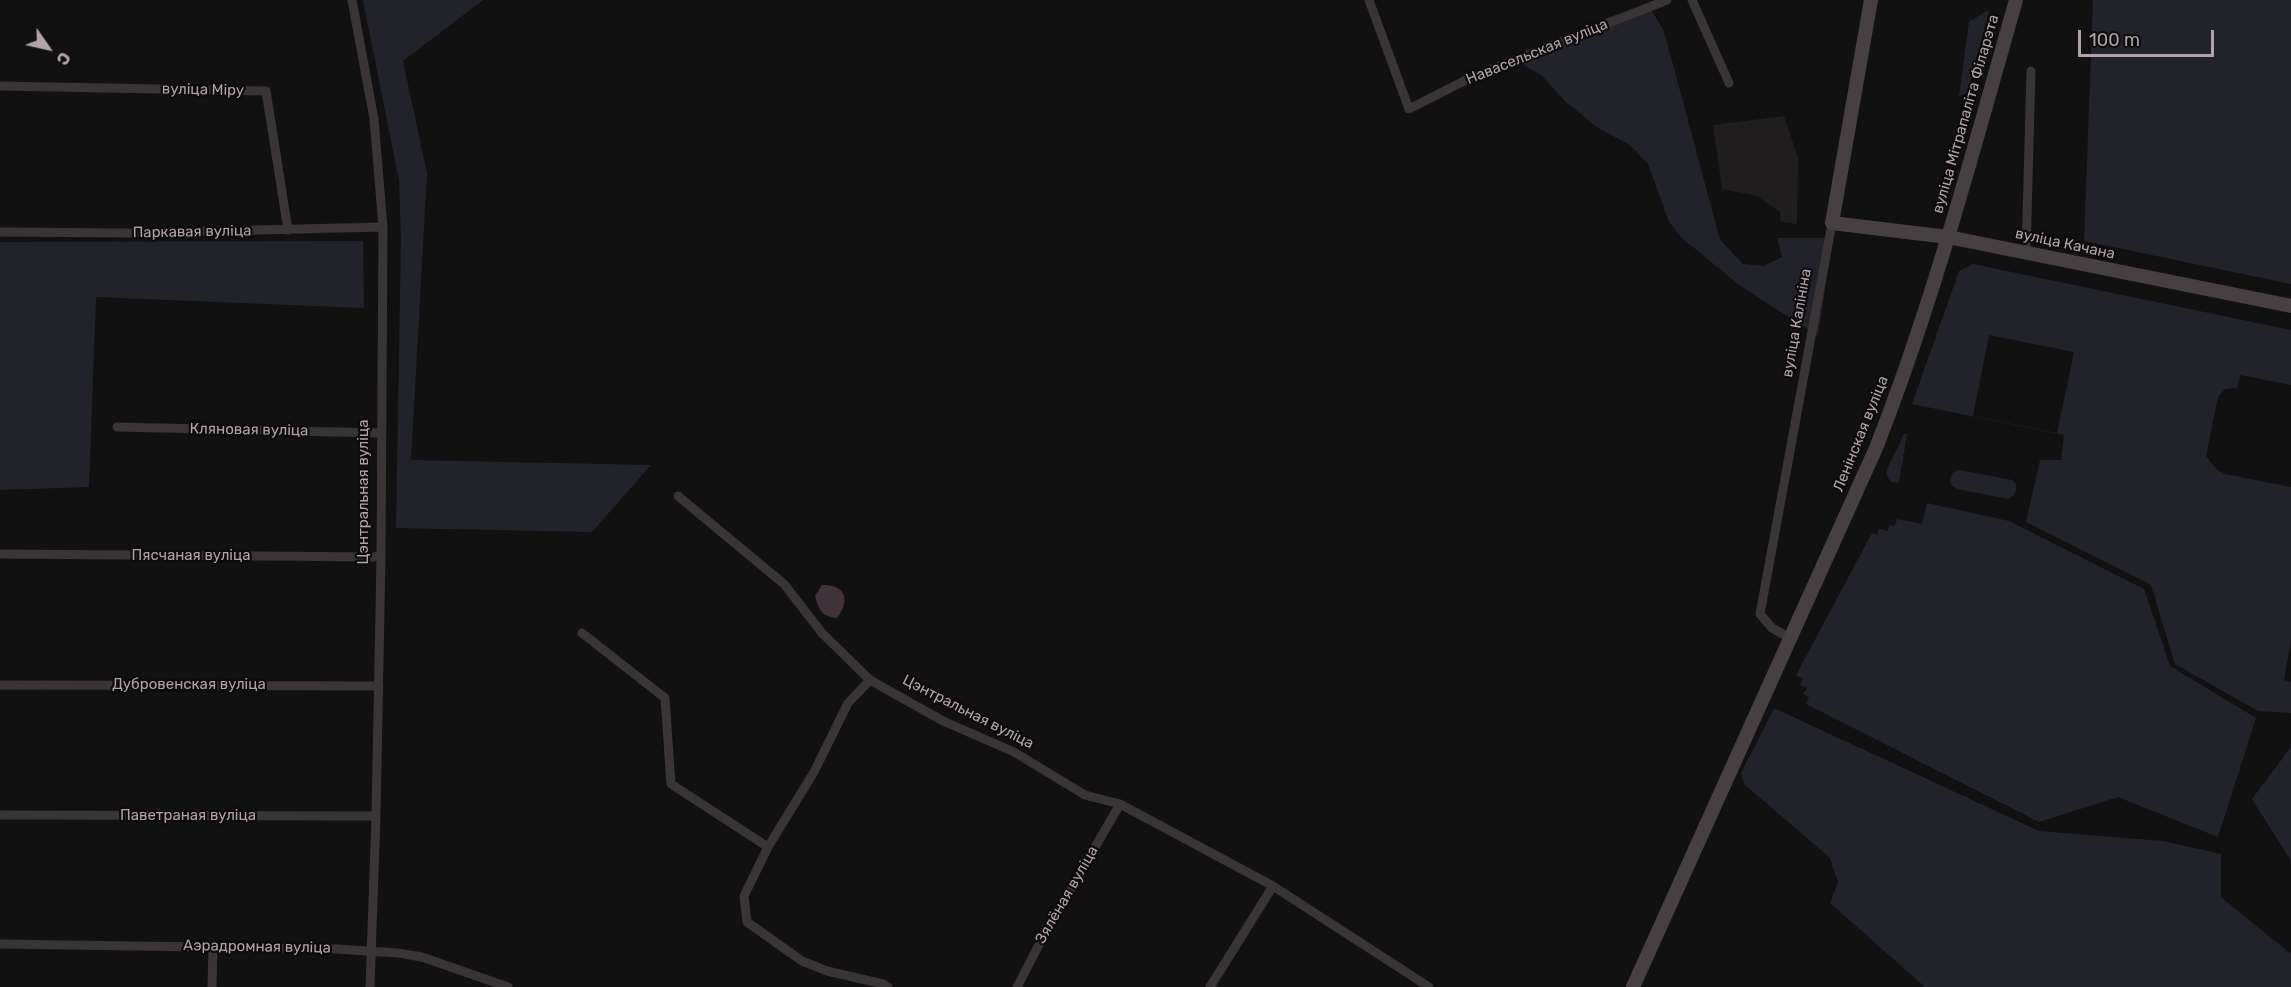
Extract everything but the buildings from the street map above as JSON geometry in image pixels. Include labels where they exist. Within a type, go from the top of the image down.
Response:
[{"type":"main road","name":"вуліца Калініна","points":[[1832,223],[1870,0]]},
{"type":"main road","name":"вуліца Мітрапаліта Філарэта","points":[[1948,237],[2016,0]]},
{"type":"main road","name":"вуліца Качана","points":[[1832,223],[1948,237],[2291,306]]},
{"type":"main road","name":"Ленінская вуліца","points":[[1633,987],[1876,448],[1892,407],[1948,237]]},
{"type":"street","name":"Цэнтральная вуліца","points":[[352,0],[374,119],[384,227],[379,686],[370,987]]},
{"type":"street","name":"Навасельская вуліца","points":[[1369,0],[1409,109],[1472,77],[1667,0]]},
{"type":"street","points":[[1692,0],[1729,83]]},
{"type":"street","points":[[2026,253],[2031,71]]},
{"type":"street","name":"вуліца Міру","points":[[0,86],[266,91],[288,230]]},
{"type":"street","name":"вуліца Калініна","points":[[1790,638],[1772,628],[1760,614],[1832,223]]},
{"type":"street","name":"Паркавая вуліца","points":[[0,232],[129,233],[384,227]]},
{"type":"street","name":"Кляновая вуліца","points":[[117,427],[381,433]]},
{"type":"street","name":"Цэнтральная вуліца","points":[[678,496],[784,584],[822,633],[870,680],[943,721],[1014,752],[1085,795],[1120,804],[1273,886],[1423,986]]},
{"type":"street","name":"Пясчаная вуліца","points":[[0,554],[381,557]]},
{"type":"street","points":[[582,633],[665,698],[671,784],[768,847]]},
{"type":"street","points":[[870,680],[848,703],[814,772],[768,847],[744,896],[747,922],[802,962],[888,987]]},
{"type":"street","name":"Дубровенская вуліца","points":[[0,685],[379,686]]},
{"type":"street","name":"Зялёная вуліца","points":[[1017,987],[1120,804]]},
{"type":"street","name":"Паветраная вуліца","points":[[0,815],[376,816]]},
{"type":"street","points":[[1210,987],[1273,886]]},
{"type":"street","name":"Аэрадромная вуліца","points":[[0,944],[213,946],[398,953],[422,957],[508,987]]},
{"type":"street","points":[[212,987],[213,946]]},
{"type":"shaded area","points":[[363,0],[483,0],[403,61],[427,173],[411,460],[651,465],[592,532],[396,528],[401,239],[399,180]]},
{"type":"shaded area","points":[[2093,0],[2291,0],[2291,284],[2084,241]]},
{"type":"shaded area","points":[[1649,6],[1664,31],[1720,240],[1743,264],[1764,266],[1782,257],[1777,238],[1833,238],[1818,336],[1739,285],[1682,238],[1669,222],[1648,164],[1630,145],[1598,128],[1566,102],[1541,75],[1516,61],[1609,17]]},
{"type":"shaded area","points":[[1986,11],[1989,12],[1967,93],[1959,96],[1969,22]]},
{"type":"shaded area","points":[[1784,116],[1798,158],[1797,224],[1781,222],[1780,212],[1757,196],[1722,189],[1713,125]]},
{"type":"shaded area","points":[[363,241],[364,308],[96,297],[89,487],[0,490],[0,242]]},
{"type":"shaded area","points":[[1973,264],[2291,330],[2291,385],[2240,375],[2237,388],[2225,389],[2218,397],[2206,456],[2217,470],[2225,474],[2291,487],[2291,640],[2284,680],[2291,682],[2291,713],[2258,711],[2175,664],[2151,585],[2026,522],[2040,460],[2061,460],[2064,435],[1912,404],[1959,271]],"holes":[[[1989,335],[2074,352],[2057,433],[1973,416]]]},
{"type":"shaded area","points":[[1903,434],[1907,434],[1899,483],[1891,482],[1886,474]]},
{"type":"shaded area","points":[[1959,470],[2012,480],[2016,486],[2015,492],[2008,499],[1957,489],[1951,485],[1950,480],[1952,473]]},
{"type":"shaded area","points":[[1927,503],[2009,521],[2144,589],[2170,666],[2256,718],[2218,837],[2118,797],[2039,822],[1806,704],[1809,697],[1803,694],[1807,688],[1800,685],[1803,679],[1796,675],[1872,533],[1877,535],[1879,529],[1888,531],[1889,525],[1895,526],[1897,519],[1922,524]]},
{"type":"shaded area","points":[[822,585],[836,587],[843,594],[844,605],[837,618],[822,612],[818,605],[815,596]]},
{"type":"shaded area","points":[[1774,708],[2039,831],[2163,841],[2221,854],[2221,897],[2291,954],[2291,987],[1925,987],[1830,903],[1838,882],[1830,858],[1744,784],[1741,773]]},
{"type":"shaded area","points":[[2291,747],[2291,861],[2252,799]]}]
